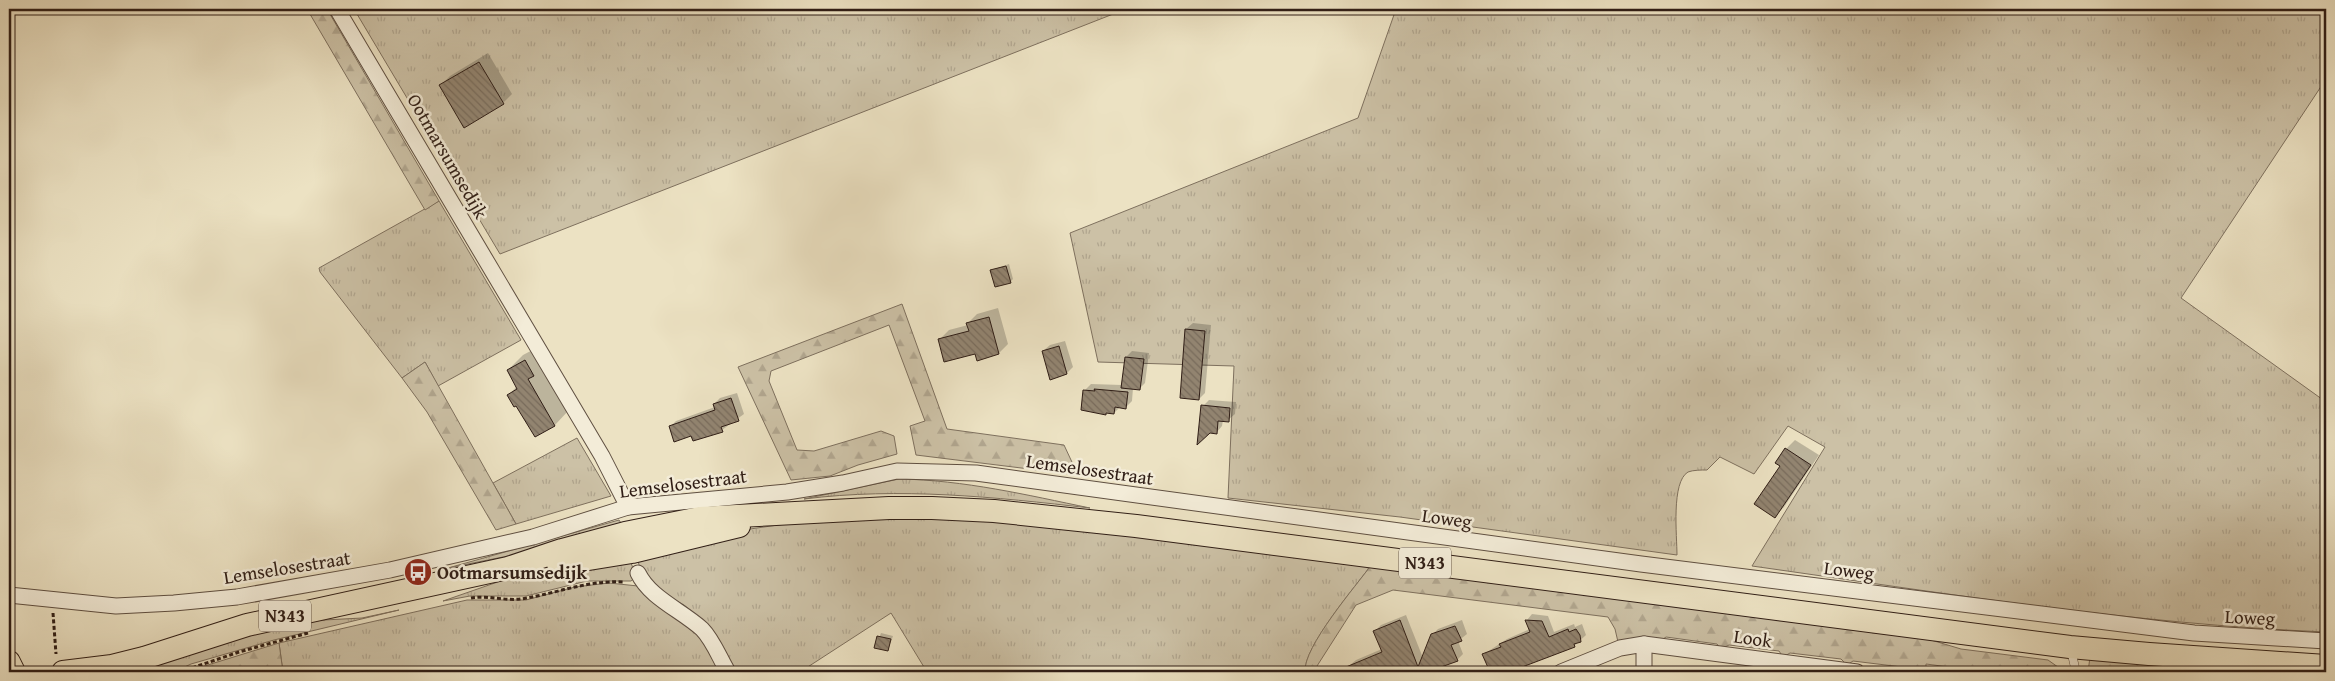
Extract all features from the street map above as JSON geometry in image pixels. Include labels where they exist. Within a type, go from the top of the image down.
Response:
[{"type":"main road","name":"N343","points":[[60,664],[128,662],[247,625],[508,568],[562,550],[648,528],[700,518],[889,508],[994,510],[1262,541],[2070,646],[2159,655],[2326,666]]},
{"type":"main road","points":[[9,662],[14,672]]},
{"type":"street","name":"Ootmarsumsedijk","points":[[337,9],[602,456],[628,507]]},
{"type":"street","name":"Lemselosestraat","points":[[9,595],[116,606],[237,597],[303,587],[390,570],[533,537],[628,507],[787,492],[843,483],[897,471],[916,470],[985,474],[1368,527]]},
{"type":"street","name":"Loweg","points":[[1368,527],[2194,634],[2326,641]]},
{"type":"street","points":[[640,577],[651,591],[686,615],[704,631],[728,672]]},
{"type":"street","points":[[1644,644],[1644,672]]},
{"type":"street","name":"Look","points":[[1561,672],[1620,648],[1644,644],[1857,672]]},
{"type":"lane","points":[[2070,646],[2076,672]]},
{"type":"path","points":[[468,598],[520,599],[592,582],[640,577]]},
{"type":"path","points":[[54,600],[53,632],[60,664]]},
{"type":"path","points":[[180,672],[239,652],[318,631]]},
{"type":"green space","points":[[307,9],[327,9],[439,201],[425,210]]},
{"type":"green space","points":[[354,9],[1126,9],[500,254]]},
{"type":"green space","points":[[1396,9],[2326,9],[2326,79],[2181,298],[2326,402],[2326,632],[2254,628],[2110,615],[1967,597],[1752,566],[1825,447],[1788,426],[1754,474],[1720,457],[1707,470],[1688,472],[1679,487],[1677,498],[1677,555],[1400,517],[1228,498],[1234,366],[1098,362],[1070,233],[1358,118]]},
{"type":"green space","points":[[439,201],[521,340],[438,386],[425,362],[402,378],[320,272],[319,268]]},
{"type":"green space","points":[[902,304],[947,429],[1064,445],[1078,475],[916,455],[910,426],[925,421],[889,325],[771,371],[769,381],[797,450],[814,451],[881,431],[894,436],[897,454],[858,465],[830,476],[791,480],[738,367]]},
{"type":"green space","points":[[425,362],[516,524],[496,530],[427,412],[402,378]]},
{"type":"green space","points":[[577,438],[611,496],[516,524],[493,483]]},
{"type":"green space","points":[[899,479],[971,485],[1090,508],[1019,500],[947,495],[875,494],[804,499]]},
{"type":"green space","points":[[904,517],[973,518],[1372,564],[1321,633],[1312,648],[1305,672],[927,672],[891,613],[800,672],[734,672],[701,619],[684,605],[668,597],[642,574],[636,555],[750,529],[785,524]]},
{"type":"green space","points":[[619,520],[621,523],[618,534],[448,568]]},
{"type":"green space","points":[[629,557],[636,577],[631,581],[587,581],[526,596],[470,596],[443,601],[512,577]]},
{"type":"green space","points":[[1372,564],[1911,634],[1961,649],[2048,660],[2065,672],[1987,672],[1926,664],[1926,672],[1906,672],[1902,667],[1853,661],[1847,665],[1841,659],[1790,653],[1783,657],[1779,651],[1729,645],[1721,649],[1717,644],[1666,637],[1660,641],[1638,638],[1618,642],[1615,629],[1608,617],[1393,590],[1356,605],[1317,666],[1319,672],[1305,672],[1312,648],[1321,633]]},
{"type":"green space","points":[[609,583],[638,586],[656,604],[695,628],[722,672],[283,672],[279,643],[467,600],[526,600],[575,587]]},
{"type":"green space","points":[[399,610],[274,640],[191,664],[174,672],[136,672],[212,646],[305,621],[362,618]]},
{"type":"green space","points":[[279,643],[283,672],[185,672]]},
{"type":"green space","points":[[2090,657],[2264,672],[2088,672]]},
{"type":"building","points":[[479,62],[504,104],[464,128],[439,85]]},
{"type":"building","points":[[1006,266],[1011,283],[995,287],[990,270]]},
{"type":"building","points":[[989,317],[999,354],[977,361],[975,354],[944,362],[938,339],[969,331],[966,323]]},
{"type":"building","points":[[1185,329],[1205,331],[1199,400],[1180,398]]},
{"type":"building","points":[[1059,346],[1067,374],[1050,380],[1042,351]]},
{"type":"building","points":[[1125,357],[1144,359],[1140,390],[1121,388]]},
{"type":"building","points":[[525,360],[534,376],[528,379],[555,426],[535,437],[507,395],[517,389],[507,370]]},
{"type":"building","points":[[1094,389],[1128,392],[1126,409],[1115,407],[1114,414],[1106,413],[1106,415],[1081,410],[1083,390],[1095,391]]},
{"type":"building","points":[[731,398],[739,421],[721,427],[723,432],[693,441],[691,436],[674,442],[669,426],[715,410],[713,404]]},
{"type":"building","points":[[1201,405],[1230,408],[1229,422],[1218,421],[1217,434],[1210,433],[1197,445]]},
{"type":"building","points":[[1785,448],[1811,465],[1775,518],[1754,504],[1780,466],[1775,463]]},
{"type":"building","points":[[1400,620],[1418,667],[1431,634],[1455,626],[1462,641],[1451,645],[1458,661],[1427,672],[1334,672],[1382,652],[1373,631]]},
{"type":"building","points":[[1525,620],[1542,621],[1549,637],[1568,629],[1569,632],[1576,629],[1580,635],[1581,642],[1574,644],[1575,647],[1509,672],[1490,672],[1482,654],[1501,647],[1499,644],[1530,632]]},
{"type":"building","points":[[877,636],[891,639],[888,651],[874,648]]},
{"type":"place","name":"Ootmarsumsedijk","points":[[418,572]]}]
